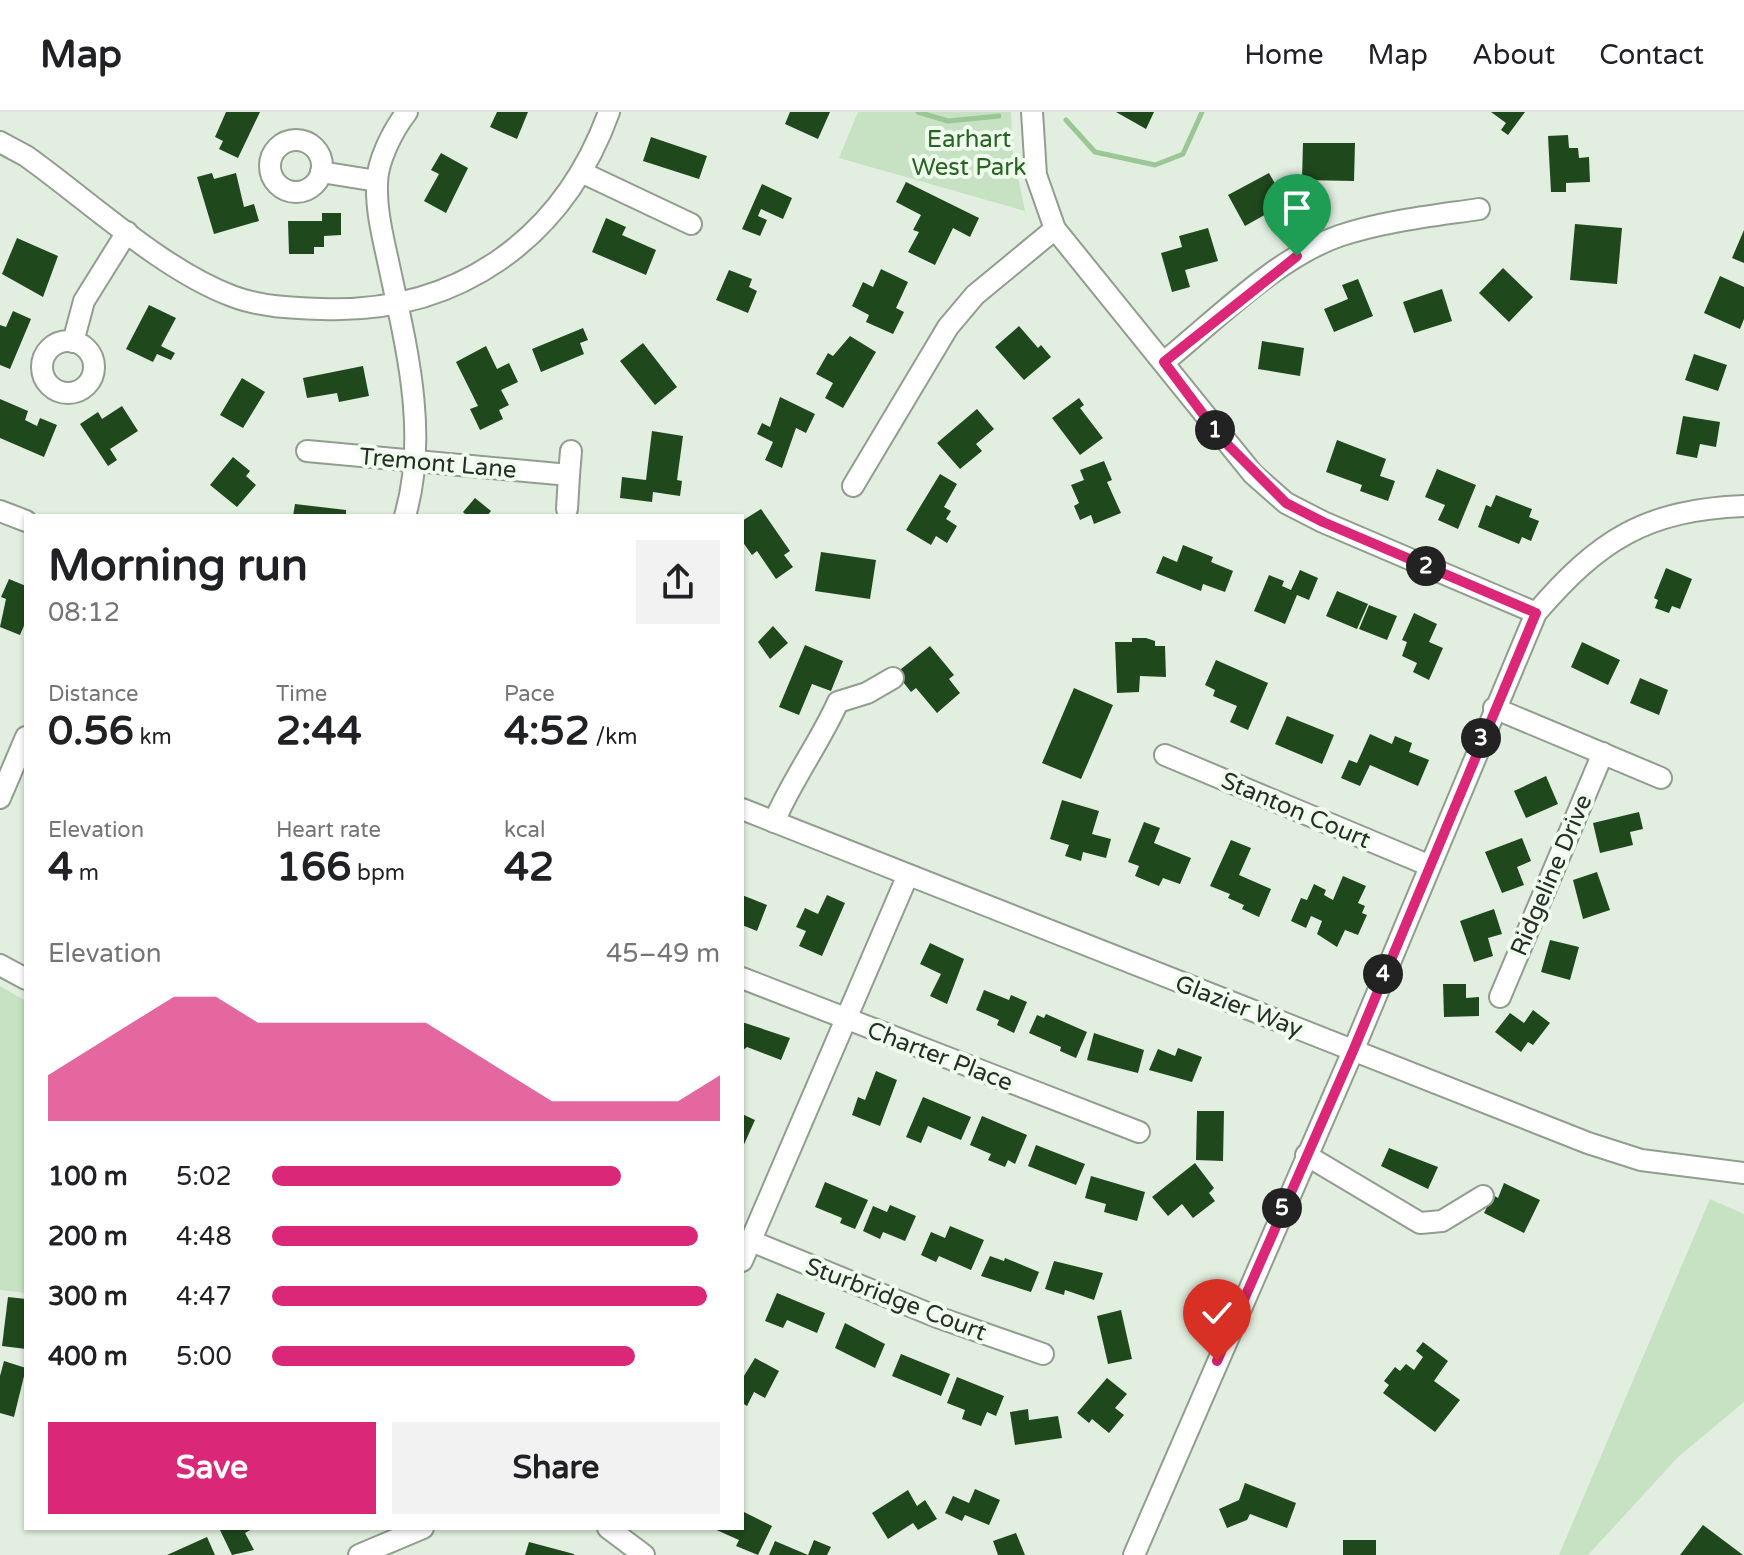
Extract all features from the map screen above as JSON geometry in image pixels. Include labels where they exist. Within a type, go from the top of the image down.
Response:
[{"type":"street","points":[[405,514],[415,461],[413,386],[379,217],[377,181],[387,147],[407,112]]},
{"type":"street","points":[[0,142],[26,156],[184,271],[232,296],[282,308],[339,310],[398,306],[441,293],[485,271],[524,242],[558,207],[594,153],[609,112]]},
{"type":"street","points":[[1032,112],[1036,175],[1055,229],[1164,362],[1221,438],[1286,503],[1323,522],[1536,613]]},
{"type":"street","points":[[321,172],[377,181]]},
{"type":"street","points":[[581,172],[633,200],[691,224]]},
{"type":"street","points":[[1164,362],[1297,256],[1338,236],[1396,222],[1479,209]]},
{"type":"street","points":[[853,486],[948,327],[975,295],[1055,229]]},
{"type":"street","points":[[73,342],[84,301],[127,232]]},
{"type":"street","name":"Tremont Lane","points":[[307,451],[569,475]]},
{"type":"street","points":[[567,509],[571,451]]},
{"type":"street","points":[[1134,1555],[1353,1051],[1428,865],[1536,613],[1567,577],[1604,545],[1650,521],[1710,508],[1744,506]]},
{"type":"street","points":[[0,511],[24,520]]},
{"type":"street","points":[[774,822],[784,799],[819,744],[838,702],[867,693],[893,678]]},
{"type":"street","points":[[1494,708],[1661,778]]},
{"type":"street","points":[[0,798],[24,742]]},
{"type":"street","name":"Ridgeline Drive","points":[[1500,997],[1603,753]]},
{"type":"street","name":"Stanton Court","points":[[1165,755],[1428,865]]},
{"type":"street","name":"Glazier Way","points":[[744,810],[907,877],[1588,1143],[1641,1160],[1744,1173]]},
{"type":"street","points":[[744,1257],[907,877]]},
{"type":"street","points":[[0,965],[24,978]]},
{"type":"street","name":"Charter Place","points":[[744,979],[1139,1132]]},
{"type":"street","points":[[1306,1155],[1420,1223],[1442,1221],[1483,1196]]},
{"type":"street","name":"Sturbridge Court","points":[[751,1241],[937,1317],[1043,1354]]},
{"type":"street","points":[[359,1555],[418,1530]]},
{"type":"street","points":[[611,1530],[644,1555]]},
{"type":"green space","name":"Earhart West Park","points":[[858,112],[1011,112],[1013,153],[1025,211],[839,158]]},
{"type":"green space","points":[[0,986],[24,1000],[24,1293],[0,1290]]},
{"type":"green space","points":[[1710,1199],[1744,1214],[1744,1402],[1678,1457],[1588,1555],[1559,1555]]},
{"type":"building","points":[[226,112],[260,112],[238,158],[219,149],[223,141],[215,137]]},
{"type":"building","points":[[497,112],[528,112],[517,139],[490,127]]},
{"type":"building","points":[[790,112],[830,112],[818,139],[785,124]]},
{"type":"building","points":[[1116,112],[1154,112],[1146,129]]},
{"type":"building","points":[[1491,112],[1525,112],[1508,135],[1501,130],[1506,123]]},
{"type":"building","points":[[1568,135],[1569,148],[1578,148],[1579,158],[1589,157],[1590,182],[1566,183],[1566,192],[1551,192],[1548,136]]},
{"type":"building","points":[[651,137],[707,156],[699,179],[643,161]]},
{"type":"building","points":[[1303,143],[1355,143],[1354,181],[1302,180]]},
{"type":"building","points":[[441,153],[468,168],[446,213],[424,201],[439,174],[431,170]]},
{"type":"building","points":[[212,173],[214,179],[236,173],[244,207],[254,204],[259,221],[214,234],[197,177]]},
{"type":"building","points":[[1269,173],[1286,203],[1245,226],[1228,195]]},
{"type":"building","points":[[906,182],[979,218],[970,237],[953,228],[935,265],[908,252],[919,232],[913,230],[921,215],[896,202]]},
{"type":"building","points":[[762,184],[792,198],[783,219],[761,209],[758,216],[767,220],[760,236],[742,229]]},
{"type":"building","points":[[322,213],[341,213],[341,235],[324,236],[324,247],[314,247],[314,254],[289,254],[288,221],[322,221]]},
{"type":"building","points":[[606,218],[626,227],[622,235],[656,250],[646,275],[592,252]]},
{"type":"building","points":[[1575,224],[1622,228],[1617,284],[1570,280]]},
{"type":"building","points":[[1208,228],[1218,261],[1185,270],[1190,287],[1172,292],[1161,253],[1182,247],[1179,236]]},
{"type":"building","points":[[1744,230],[1744,263],[1732,258]]},
{"type":"building","points":[[17,238],[58,256],[43,297],[2,274]]},
{"type":"building","points":[[1503,268],[1533,297],[1509,322],[1479,293]]},
{"type":"building","points":[[881,269],[908,282],[896,308],[904,312],[893,334],[866,322],[869,315],[852,306],[863,282],[873,287]]},
{"type":"building","points":[[729,270],[752,279],[749,287],[757,291],[748,313],[716,300]]},
{"type":"building","points":[[1720,276],[1744,287],[1744,319],[1740,329],[1704,313]]},
{"type":"building","points":[[1358,279],[1373,316],[1334,332],[1324,309],[1348,299],[1342,285]]},
{"type":"building","points":[[1442,289],[1452,321],[1414,333],[1403,302]]},
{"type":"building","points":[[149,305],[176,318],[161,346],[175,353],[171,360],[157,354],[153,362],[126,349]]},
{"type":"building","points":[[13,311],[31,319],[10,369],[0,365],[0,325],[6,327]]},
{"type":"building","points":[[1019,326],[1038,348],[1041,345],[1051,357],[1024,380],[995,347]]},
{"type":"building","points":[[583,328],[588,340],[580,343],[584,354],[541,372],[532,349]]},
{"type":"building","points":[[850,336],[876,352],[843,408],[825,398],[833,383],[816,374],[828,353],[833,356]]},
{"type":"building","points":[[1262,341],[1304,348],[1300,376],[1258,369]]},
{"type":"building","points":[[643,343],[677,387],[655,405],[620,361]]},
{"type":"building","points":[[486,346],[497,369],[509,363],[518,382],[501,390],[509,405],[499,410],[503,419],[480,430],[470,409],[478,406],[456,362]]},
{"type":"building","points":[[1694,354],[1727,365],[1718,391],[1685,380]]},
{"type":"building","points":[[363,366],[369,396],[339,402],[337,393],[307,398],[303,378]]},
{"type":"building","points":[[242,378],[265,392],[243,428],[220,415]]},
{"type":"building","points":[[780,397],[815,414],[806,433],[796,428],[782,468],[765,460],[773,442],[757,434],[762,423],[770,427]]},
{"type":"building","points":[[1079,398],[1084,405],[1080,408],[1103,438],[1080,455],[1052,418]]},
{"type":"building","points":[[0,399],[28,411],[25,420],[37,426],[40,418],[57,425],[44,457],[0,438]]},
{"type":"building","points":[[122,406],[138,431],[110,449],[117,460],[108,466],[80,424],[98,412],[102,419]]},
{"type":"building","points":[[977,409],[994,429],[976,444],[982,451],[960,469],[937,443]]},
{"type":"building","points":[[1683,416],[1720,422],[1716,447],[1700,444],[1697,458],[1676,454]]},
{"type":"building","points":[[652,431],[683,436],[677,480],[682,481],[680,496],[653,492],[652,502],[620,498],[622,477],[646,480]]},
{"type":"building","points":[[1337,440],[1386,459],[1380,476],[1395,481],[1388,501],[1360,491],[1362,485],[1326,472]]},
{"type":"building","points":[[233,457],[250,471],[246,476],[256,485],[237,507],[210,485]]},
{"type":"building","points":[[1104,461],[1112,480],[1107,482],[1121,513],[1094,524],[1091,515],[1080,520],[1074,506],[1079,503],[1071,485],[1084,480],[1080,470]]},
{"type":"building","points":[[1437,469],[1476,485],[1458,529],[1438,520],[1445,505],[1425,497]]},
{"type":"building","points":[[940,474],[957,484],[944,507],[951,511],[946,519],[957,526],[947,543],[936,536],[931,545],[906,530]]},
{"type":"building","points":[[1496,495],[1532,509],[1529,517],[1539,521],[1531,541],[1522,537],[1519,544],[1478,527],[1486,505],[1491,507]]},
{"type":"building","points":[[475,498],[491,511],[489,514],[463,512]]},
{"type":"building","points":[[295,504],[346,510],[346,514],[293,514]]},
{"type":"building","points":[[761,509],[790,551],[784,555],[793,567],[776,579],[757,551],[752,555],[744,544],[744,520]]},
{"type":"building","points":[[1183,545],[1213,557],[1211,562],[1233,571],[1225,592],[1203,584],[1201,591],[1156,573],[1163,556],[1177,562]]},
{"type":"building","points":[[821,552],[876,560],[870,599],[815,591]]},
{"type":"building","points":[[1666,568],[1692,579],[1680,609],[1672,606],[1669,613],[1655,608],[1658,600],[1654,598]]},
{"type":"building","points":[[1300,570],[1318,578],[1309,600],[1297,595],[1285,624],[1254,611],[1269,575],[1284,581],[1282,586],[1291,590]]},
{"type":"building","points":[[9,579],[24,585],[24,626],[20,635],[0,627],[6,599],[1,597]]},
{"type":"building","points":[[1337,591],[1368,604],[1357,629],[1326,616]]},
{"type":"building","points":[[1369,605],[1397,616],[1387,640],[1359,629]]},
{"type":"building","points":[[1414,613],[1437,624],[1429,642],[1443,648],[1429,680],[1413,672],[1417,663],[1402,656],[1407,642],[1402,640]]},
{"type":"building","points":[[773,626],[788,643],[770,659],[758,642]]},
{"type":"building","points":[[1132,638],[1146,638],[1155,641],[1155,646],[1165,646],[1166,677],[1140,676],[1139,692],[1117,693],[1115,642],[1132,642]]},
{"type":"building","points":[[1582,642],[1620,660],[1608,685],[1571,667]]},
{"type":"building","points":[[805,645],[843,661],[831,691],[812,684],[799,715],[779,707]]},
{"type":"building","points":[[930,646],[954,675],[949,679],[960,693],[937,713],[916,688],[911,692],[896,673]]},
{"type":"building","points":[[1216,660],[1268,683],[1248,730],[1230,722],[1237,706],[1213,696],[1215,690],[1205,685]]},
{"type":"building","points":[[1640,678],[1668,690],[1659,715],[1630,703]]},
{"type":"building","points":[[1074,688],[1113,705],[1081,779],[1042,763]]},
{"type":"building","points":[[1287,716],[1334,735],[1322,764],[1275,744]]},
{"type":"building","points":[[1370,734],[1392,744],[1395,736],[1412,743],[1409,752],[1429,760],[1418,786],[1370,765],[1360,786],[1341,778],[1349,760],[1357,763]]},
{"type":"building","points":[[1546,776],[1558,804],[1526,818],[1514,791]]},
{"type":"building","points":[[1062,800],[1099,811],[1092,834],[1111,839],[1106,858],[1083,852],[1081,861],[1065,856],[1069,845],[1050,839]]},
{"type":"building","points":[[1639,812],[1643,829],[1630,832],[1633,845],[1600,853],[1593,823]]},
{"type":"building","points":[[1144,822],[1160,828],[1154,843],[1191,858],[1180,884],[1163,878],[1159,886],[1135,876],[1139,866],[1128,862]]},
{"type":"building","points":[[1522,838],[1531,861],[1517,867],[1524,885],[1502,893],[1485,852]]},
{"type":"building","points":[[1231,840],[1251,848],[1239,875],[1271,889],[1259,917],[1228,898],[1230,894],[1210,886]]},
{"type":"building","points":[[1597,872],[1610,910],[1583,919],[1573,880]]},
{"type":"building","points":[[1343,876],[1366,886],[1358,903],[1365,906],[1362,913],[1367,915],[1358,935],[1345,930],[1337,947],[1317,934],[1322,921],[1311,916],[1306,928],[1291,921],[1301,898],[1307,900],[1314,884],[1326,890],[1324,895],[1333,900]]},
{"type":"building","points":[[827,895],[845,903],[822,956],[799,946],[806,931],[796,927],[805,908],[818,914]]},
{"type":"building","points":[[744,896],[767,905],[757,931],[744,926]]},
{"type":"building","points":[[1494,909],[1502,934],[1488,938],[1493,956],[1474,962],[1460,921]]},
{"type":"building","points":[[1550,940],[1579,947],[1570,980],[1541,972]]},
{"type":"building","points":[[930,943],[964,959],[947,1004],[930,996],[941,974],[920,964]]},
{"type":"building","points":[[1443,984],[1466,984],[1466,998],[1479,997],[1479,1016],[1444,1017]]},
{"type":"building","points":[[984,990],[1009,1000],[1011,995],[1027,1002],[1014,1033],[997,1025],[999,1020],[976,1010]]},
{"type":"building","points":[[1533,1010],[1550,1023],[1533,1045],[1528,1042],[1521,1052],[1495,1032],[1510,1013],[1524,1023]]},
{"type":"building","points":[[1046,1014],[1087,1032],[1076,1058],[1060,1051],[1061,1047],[1029,1033],[1037,1015],[1044,1018]]},
{"type":"building","points":[[744,1023],[790,1038],[781,1060],[747,1047],[744,1049]]},
{"type":"building","points":[[1094,1033],[1144,1050],[1138,1073],[1087,1060]]},
{"type":"building","points":[[1178,1048],[1202,1057],[1192,1082],[1149,1070],[1158,1049],[1175,1056]]},
{"type":"building","points":[[876,1071],[897,1080],[880,1126],[852,1115],[858,1097],[865,1100]]},
{"type":"building","points":[[923,1097],[971,1117],[961,1140],[928,1126],[921,1143],[906,1137]]},
{"type":"building","points":[[1197,1111],[1224,1111],[1223,1161],[1196,1160]]},
{"type":"building","points":[[744,1115],[755,1120],[744,1145]]},
{"type":"building","points":[[982,1116],[1027,1135],[1015,1164],[1008,1160],[1005,1167],[988,1160],[991,1154],[970,1145]]},
{"type":"building","points":[[1036,1145],[1085,1164],[1076,1185],[1028,1166]]},
{"type":"building","points":[[1389,1148],[1438,1167],[1428,1189],[1381,1166]]},
{"type":"building","points":[[1195,1163],[1214,1188],[1209,1193],[1215,1201],[1193,1218],[1182,1204],[1168,1216],[1152,1197]]},
{"type":"building","points":[[1091,1176],[1145,1192],[1137,1221],[1104,1212],[1106,1204],[1085,1198]]},
{"type":"building","points":[[825,1182],[868,1200],[855,1229],[840,1223],[842,1218],[815,1207]]},
{"type":"building","points":[[1504,1183],[1540,1200],[1524,1233],[1484,1213],[1493,1195],[1498,1198]]},
{"type":"building","points":[[890,1205],[916,1216],[905,1241],[883,1232],[880,1239],[863,1231],[873,1206],[887,1212]]},
{"type":"building","points":[[950,1226],[984,1240],[971,1270],[939,1256],[936,1262],[921,1255],[931,1232],[945,1238]]},
{"type":"building","points":[[990,1256],[1004,1261],[1005,1258],[1039,1272],[1031,1292],[981,1276]]},
{"type":"building","points":[[1054,1261],[1103,1273],[1094,1300],[1065,1290],[1064,1295],[1045,1289]]},
{"type":"building","points":[[777,1293],[825,1313],[817,1333],[787,1320],[783,1328],[765,1321]]},
{"type":"building","points":[[8,1297],[24,1299],[24,1349],[2,1346]]},
{"type":"building","points":[[1121,1310],[1132,1359],[1108,1364],[1097,1316]]},
{"type":"building","points":[[845,1323],[885,1344],[875,1368],[835,1348]]},
{"type":"building","points":[[1423,1342],[1448,1361],[1434,1381],[1460,1400],[1435,1432],[1383,1393],[1389,1385],[1384,1381],[1395,1367],[1400,1371],[1406,1364],[1414,1370],[1423,1357],[1416,1351]]},
{"type":"building","points":[[901,1354],[950,1374],[941,1396],[892,1376]]},
{"type":"building","points":[[755,1358],[779,1371],[765,1398],[754,1392],[747,1406],[744,1404],[744,1376]]},
{"type":"building","points":[[4,1361],[24,1367],[14,1417],[0,1413],[0,1376]]},
{"type":"building","points":[[957,1377],[1004,1396],[996,1416],[987,1412],[981,1426],[962,1419],[965,1410],[947,1403]]},
{"type":"building","points":[[1107,1378],[1127,1394],[1115,1408],[1124,1415],[1109,1433],[1092,1419],[1089,1423],[1077,1413]]},
{"type":"building","points":[[1028,1409],[1029,1420],[1058,1416],[1062,1438],[1015,1445],[1010,1412]]},
{"type":"building","points":[[1245,1483],[1296,1503],[1287,1528],[1250,1514],[1247,1520],[1227,1528],[1219,1509],[1239,1500]]},
{"type":"building","points":[[975,1489],[1000,1500],[989,1525],[965,1515],[962,1521],[945,1513],[953,1496],[969,1503]]},
{"type":"building","points":[[908,1490],[917,1506],[925,1500],[937,1519],[918,1530],[913,1523],[888,1539],[872,1513]]},
{"type":"building","points":[[744,1512],[772,1526],[758,1555],[736,1546],[739,1540],[716,1530],[744,1530]]},
{"type":"building","points":[[1703,1525],[1743,1555],[1680,1555]]},
{"type":"building","points":[[220,1530],[250,1530],[245,1533],[254,1550],[232,1555]]},
{"type":"building","points":[[1016,1533],[1025,1555],[998,1555],[993,1541]]},
{"type":"building","points":[[207,1537],[215,1555],[167,1555]]},
{"type":"building","points":[[814,1540],[831,1547],[827,1555],[808,1555]]},
{"type":"building","points":[[1343,1540],[1376,1540],[1376,1555],[1343,1555]]},
{"type":"building","points":[[775,1541],[808,1555],[769,1555]]},
{"type":"building","points":[[529,1542],[574,1554],[574,1555],[525,1555]]},
{"type":"waterway","points":[[918,112],[948,121],[999,116]]},
{"type":"waterway","points":[[1066,120],[1095,152],[1155,165],[1183,154],[1202,112]]},
{"type":"route","points":[[1217,1361],[1353,1051],[1428,865],[1536,613],[1323,522],[1286,503],[1253,474],[1221,438],[1164,362],[1297,256]]}]
